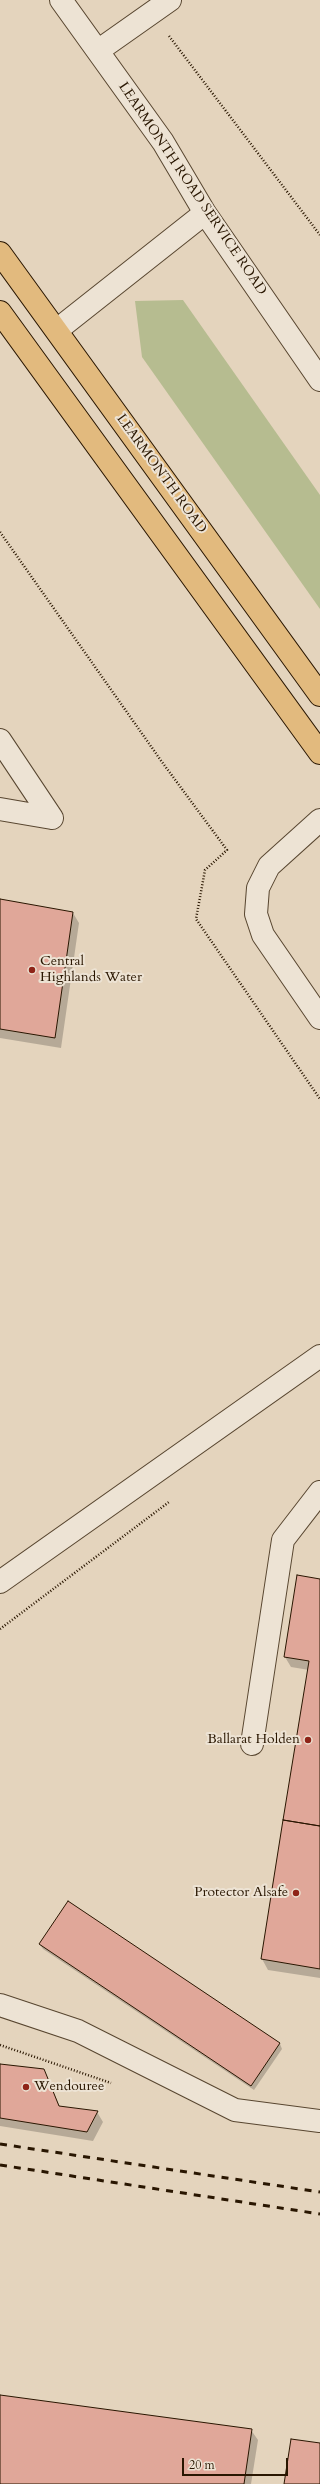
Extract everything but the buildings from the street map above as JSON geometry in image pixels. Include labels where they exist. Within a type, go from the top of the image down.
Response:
[{"type":"main road","name":"LEARMONTH ROAD","points":[[0,253],[320,696]]},
{"type":"main road","points":[[0,312],[320,753]]},
{"type":"main road","points":[[29,351],[57,330]]},
{"type":"lane","name":"LEARMONTH ROAD SERVICE ROAD","points":[[61,0],[99,50],[163,142],[205,213],[320,380]]},
{"type":"lane","points":[[99,50],[170,0]]},
{"type":"lane","name":"LEARMONTH ROAD SERVICE ROAD","points":[[57,330],[205,213]]},
{"type":"lane","points":[[0,740],[52,818],[0,809]]},
{"type":"lane","points":[[320,820],[270,866],[258,888],[256,914],[263,935],[320,1018]]},
{"type":"lane","points":[[0,1582],[320,1356]]},
{"type":"lane","points":[[252,1744],[283,1540],[320,1492]]},
{"type":"lane","points":[[0,2004],[78,2031],[235,2110],[320,2122]]},
{"type":"path","points":[[152,13],[320,235]]},
{"type":"path","points":[[0,532],[227,850],[205,870],[196,919],[320,1099]]},
{"type":"path","points":[[0,1629],[170,1501]]},
{"type":"green space","points":[[183,300],[320,495],[320,609],[142,357],[135,301]]},
{"type":"railway","points":[[0,2144],[320,2192]]},
{"type":"railway","points":[[0,2165],[320,2214]]},
{"type":"place","name":"Central Highlands Water","points":[[32,970]]},
{"type":"place","name":"Ballarat Holden","points":[[308,1740]]},
{"type":"place","name":"Protector Alsafe","points":[[296,1893]]},
{"type":"place","name":"Wendouree","points":[[26,2087]]}]
